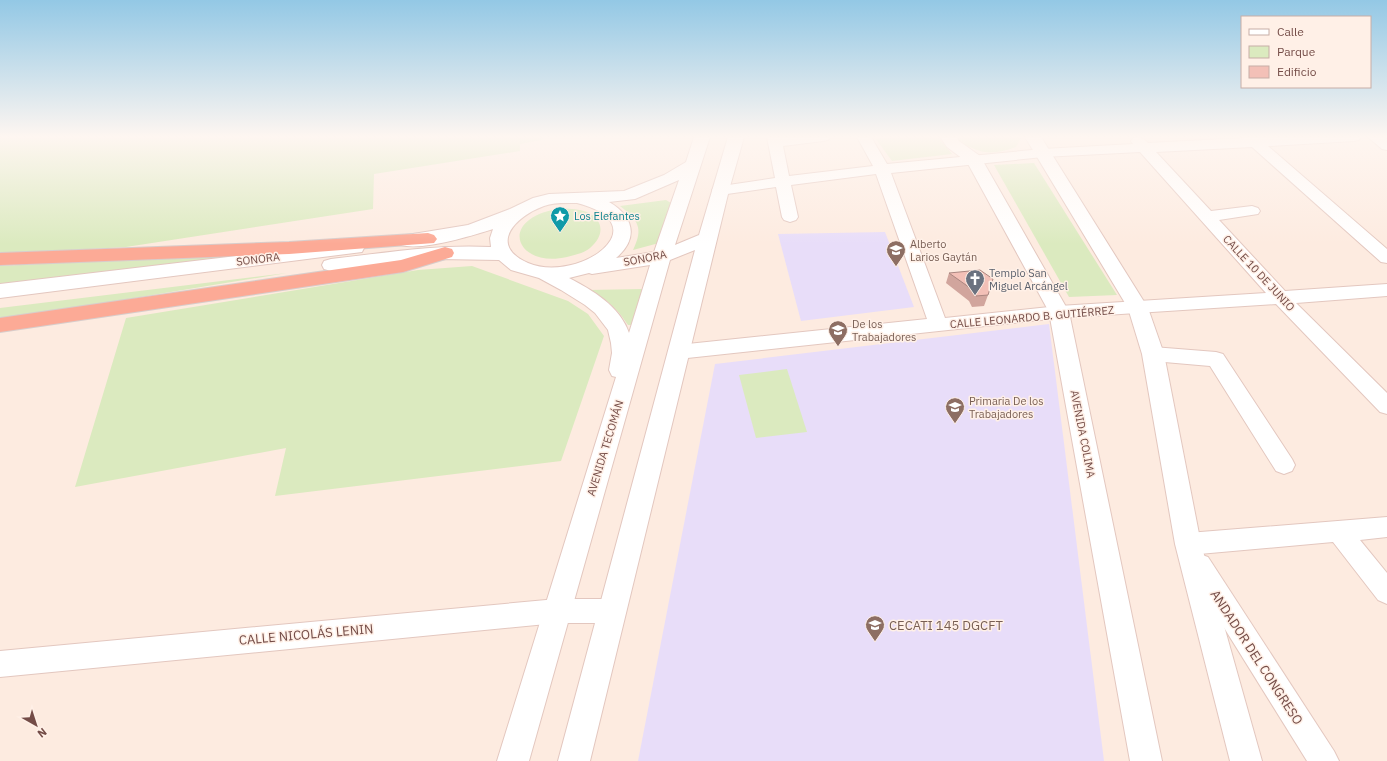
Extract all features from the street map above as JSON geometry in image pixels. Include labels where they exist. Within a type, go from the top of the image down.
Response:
[{"type":"highway","points":[[0,259],[289,248],[428,239]]},
{"type":"highway","points":[[0,325],[403,266],[445,253]]},
{"type":"street","points":[[627,196],[667,180],[679,173]]},
{"type":"street","name":"AVENIDA TECOMÁN","points":[[574,761],[707,239],[702,192],[696,173]]},
{"type":"street","name":"AVENIDA TECOMÁN","points":[[513,761],[662,257],[714,173]]},
{"type":"street","points":[[780,173],[790,217]]},
{"type":"street","points":[[579,198],[702,192],[855,173]]},
{"type":"street","points":[[883,173],[938,324]]},
{"type":"street","name":"AVENIDA COLIMA","points":[[981,173],[1059,312],[1146,761]]},
{"type":"street","points":[[1055,173],[1138,308],[1153,354],[1190,548],[1246,761]]},
{"type":"street","name":"CALLE 10 DE JUNIO","points":[[1168,173],[1281,298],[1387,406]]},
{"type":"street","points":[[1290,173],[1387,258]]},
{"type":"street","name":"SONORA","points":[[0,291],[428,239],[491,224],[514,214],[527,206],[544,200],[561,198],[579,198],[601,204],[614,212],[622,223],[622,236],[615,249],[601,261],[581,269]]},
{"type":"street","points":[[1207,216],[1252,211]]},
{"type":"street","name":"SONORA","points":[[514,214],[504,223],[499,233],[499,244],[503,254],[510,261],[519,266],[544,273],[559,273],[662,257],[707,239]]},
{"type":"street","name":"SONORA","points":[[0,301],[445,253],[477,251],[503,254]]},
{"type":"street","points":[[544,273],[600,306],[616,323],[623,344],[616,412]]},
{"type":"street","name":"CALLE LEONARDO B. GUTIÉRREZ","points":[[678,352],[1059,312],[1138,308],[1387,290]]},
{"type":"street","points":[[1153,354],[1216,359],[1284,465]]},
{"type":"street","points":[[1190,548],[1387,527]]},
{"type":"street","points":[[1339,531],[1387,592]]},
{"type":"street","name":"ANDADOR DEL CONGRESO","points":[[1190,548],[1324,761]]},
{"type":"street","name":"CALLE NICOLÁS LENIN","points":[[0,664],[557,611],[613,611]]},
{"type":"shaded area","points":[[885,232],[914,307],[801,321],[778,234]]},
{"type":"shaded area","name":"CECATI 145 DGCFT","points":[[1049,324],[1104,761],[638,761],[715,364]]},
{"type":"green space","points":[[0,173],[383,173],[374,174],[373,209],[126,247],[0,254]]},
{"type":"green space","points":[[998,173],[1040,173],[1117,295],[1069,297]]},
{"type":"green space","points":[[666,200],[671,203],[659,243],[633,250],[638,236],[637,225],[635,220],[620,206]]},
{"type":"green space","points":[[563,208],[587,212],[597,220],[600,224],[600,234],[595,243],[588,250],[579,254],[549,259],[535,256],[525,249],[520,240],[521,231],[528,221],[542,213]]},
{"type":"green space","points":[[302,251],[0,284],[0,266]]},
{"type":"green space","points":[[472,266],[568,301],[588,314],[604,336],[561,461],[275,496],[286,448],[75,487],[126,318],[418,270]]},
{"type":"green space","points":[[287,273],[0,320],[0,308]]},
{"type":"green space","points":[[643,289],[633,325],[628,325],[611,304],[588,290]]},
{"type":"green space","points":[[787,369],[807,432],[756,438],[739,375]]},
{"type":"building","points":[[980,270],[993,279],[988,295],[976,296],[973,290],[949,273]]},
{"type":"place","name":"Los Elefantes","points":[[560,233]]},
{"type":"place","name":"Alberto Larios Gaytán","points":[[896,267]]},
{"type":"place","name":"Templo San Miguel Arcángel","points":[[975,296]]},
{"type":"place","name":"De los Trabajadores","points":[[838,347]]},
{"type":"place","name":"Primaria De los Trabajadores","points":[[955,424]]},
{"type":"place","name":"CECATI 145 DGCFT","points":[[875,642]]}]
